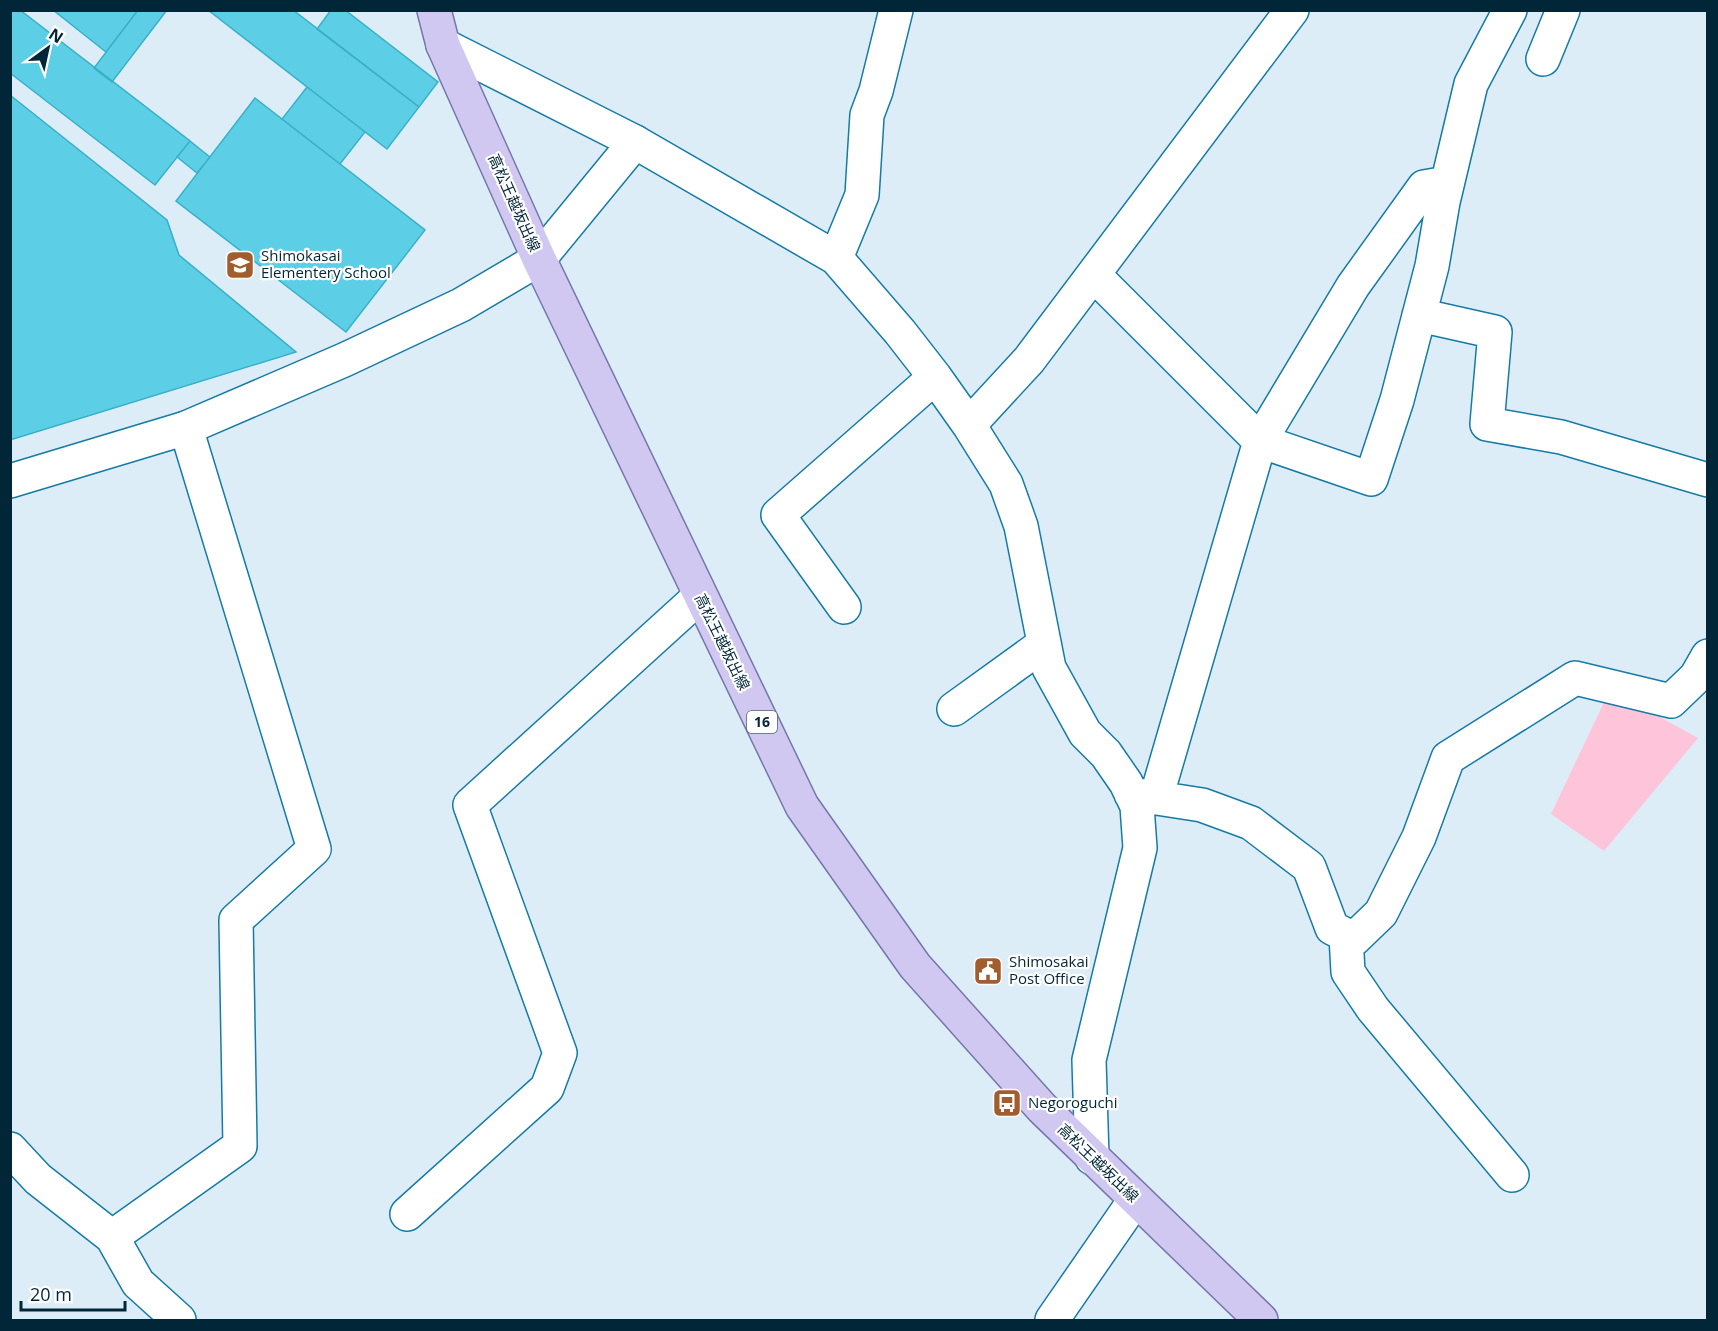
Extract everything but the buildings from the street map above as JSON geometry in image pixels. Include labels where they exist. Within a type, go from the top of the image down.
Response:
[{"type":"main road","name":"高松王越坂出線","points":[[434,10],[443,45],[539,259],[802,806],[915,966],[1042,1108],[1261,1320]]},
{"type":"street","points":[[836,258],[862,195],[867,115],[891,38],[896,10]]},
{"type":"street","points":[[969,425],[1029,360],[1292,10]]},
{"type":"street","points":[[1095,275],[1260,441],[1371,479],[1397,400],[1432,266],[1447,183],[1471,84],[1510,10]]},
{"type":"street","points":[[1543,59],[1563,10]]},
{"type":"street","points":[[443,45],[635,142],[836,258],[900,332],[934,377],[969,425],[1005,484],[1021,526],[1049,668],[1085,733],[1106,754],[1126,783],[1144,796],[1202,805],[1251,822],[1309,867],[1332,928],[1346,936],[1354,939],[1381,913],[1419,837],[1448,758],[1575,678],[1671,701],[1696,677],[1707,656]]},
{"type":"street","points":[[10,481],[186,428],[344,360],[460,305],[539,259],[635,142]]},
{"type":"street","points":[[1092,1158],[1089,1060],[1140,848],[1137,806],[1144,796],[1260,441],[1353,286],[1424,187],[1447,183]]},
{"type":"street","points":[[1419,315],[1495,332],[1486,424],[1561,437],[1707,480]]},
{"type":"street","points":[[844,607],[778,516],[934,377]]},
{"type":"street","points":[[112,1237],[240,1146],[236,920],[314,849],[186,428]]},
{"type":"street","points":[[407,1214],[547,1088],[561,1053],[470,805],[700,596]]},
{"type":"street","points":[[954,709],[1044,644]]},
{"type":"street","points":[[1346,936],[1348,972],[1367,1000],[1512,1175]]},
{"type":"street","points":[[10,1149],[38,1179],[112,1237],[138,1283],[179,1320]]},
{"type":"street","points":[[1052,1320],[1135,1200]]},
{"type":"shaded area","points":[[1606,698],[1649,711],[1698,738],[1604,851],[1551,814]]},
{"type":"place","name":"Shimokasai Elementery School","points":[[240,265]]},
{"type":"place","name":"Shimosakai Post Office","points":[[988,971]]},
{"type":"place","name":"Negoroguchi","points":[[1007,1103]]}]
